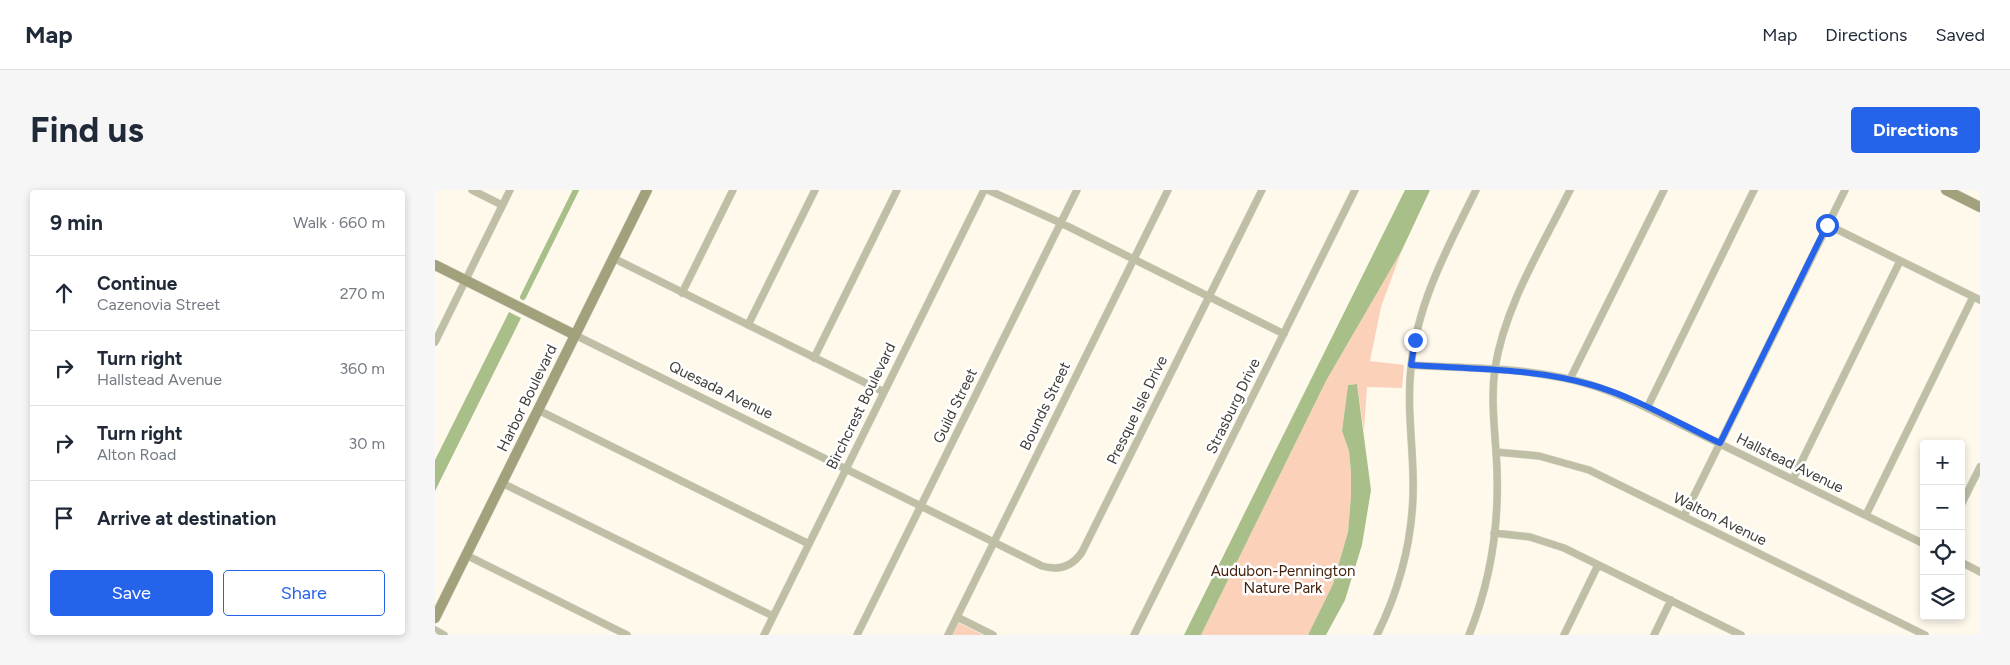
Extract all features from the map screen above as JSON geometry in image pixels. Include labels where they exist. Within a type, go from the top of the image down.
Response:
[{"type":"street","points":[[472,190],[503,205]]},
{"type":"street","points":[[435,342],[510,190]]},
{"type":"street","name":"Harbor Boulevard","points":[[435,618],[647,190]]},
{"type":"street","points":[[683,293],[733,190]]},
{"type":"street","points":[[748,325],[815,190]]},
{"type":"street","points":[[815,358],[897,190]]},
{"type":"street","name":"Birchcrest Boulevard","points":[[764,635],[984,190]]},
{"type":"street","points":[[988,190],[1061,223],[1284,334]]},
{"type":"street","name":"Guild Street","points":[[857,635],[1077,190]]},
{"type":"street","name":"Bounds Street","points":[[948,635],[1168,190]]},
{"type":"street","name":"Presque Isle Drive","points":[[994,542],[1049,568],[1065,567],[1077,559],[1262,190]]},
{"type":"street","name":"Strasburg Drive","points":[[1135,635],[1355,190]]},
{"type":"street","points":[[1377,635],[1397,586],[1411,527],[1413,488],[1408,412],[1411,365],[1417,332],[1427,294],[1443,256],[1476,190]]},
{"type":"street","points":[[1469,635],[1485,585],[1494,533],[1497,491],[1492,410],[1495,370],[1502,334],[1515,301],[1570,190]]},
{"type":"street","points":[[1571,379],[1664,190]]},
{"type":"street","points":[[1647,408],[1754,190]]},
{"type":"street","points":[[1684,516],[1845,190]]},
{"type":"street","points":[[1946,190],[1980,206]]},
{"type":"street","points":[[1827,225],[1977,298],[1865,515]]},
{"type":"street","points":[[613,258],[884,392]]},
{"type":"street","points":[[1793,479],[1900,261]]},
{"type":"street","name":"Quesada Avenue","points":[[435,265],[994,542]]},
{"type":"street","name":"Hallstead Avenue","points":[[1411,365],[1536,373],[1571,379],[1609,391],[1720,443],[1920,542]]},
{"type":"street","points":[[538,410],[809,544]]},
{"type":"street","name":"Walton Avenue","points":[[1495,452],[1539,456],[1577,466],[1601,475],[1925,635]]},
{"type":"street","points":[[1965,499],[1977,480],[1980,466]]},
{"type":"street","points":[[502,483],[773,616]]},
{"type":"street","points":[[1494,533],[1519,534],[1545,540],[1598,564],[1741,635]]},
{"type":"street","points":[[466,555],[627,635]]},
{"type":"street","points":[[1564,635],[1598,564]]},
{"type":"street","points":[[1965,564],[1980,572]]},
{"type":"street","points":[[1654,635],[1671,600]]},
{"type":"street","points":[[957,617],[993,635]]},
{"type":"street","points":[[435,630],[444,635]]},
{"type":"green space","name":"Audubon-Pennington Nature Park","points":[[1402,250],[1381,307],[1370,361],[1404,365],[1402,388],[1367,387],[1364,431],[1357,384],[1348,385],[1342,431],[1349,451],[1351,473],[1348,532],[1333,584],[1308,635],[1201,635],[1326,381]]},
{"type":"green space","points":[[957,622],[983,635],[951,635]]},
{"type":"shaded area","points":[[1405,190],[1430,190],[1402,250],[1326,381],[1201,635],[1184,635]]},
{"type":"shaded area","points":[[509,312],[521,318],[435,491],[435,460]]},
{"type":"shaded area","points":[[1357,384],[1371,490],[1362,545],[1345,600],[1326,635],[1308,635],[1333,584],[1348,532],[1351,473],[1349,451],[1342,431],[1348,385]]},
{"type":"waterway","points":[[523,297],[576,190]]},
{"type":"route","points":[[1415,340],[1411,365],[1519,371],[1571,379],[1625,397],[1720,443],[1827,225]]}]
